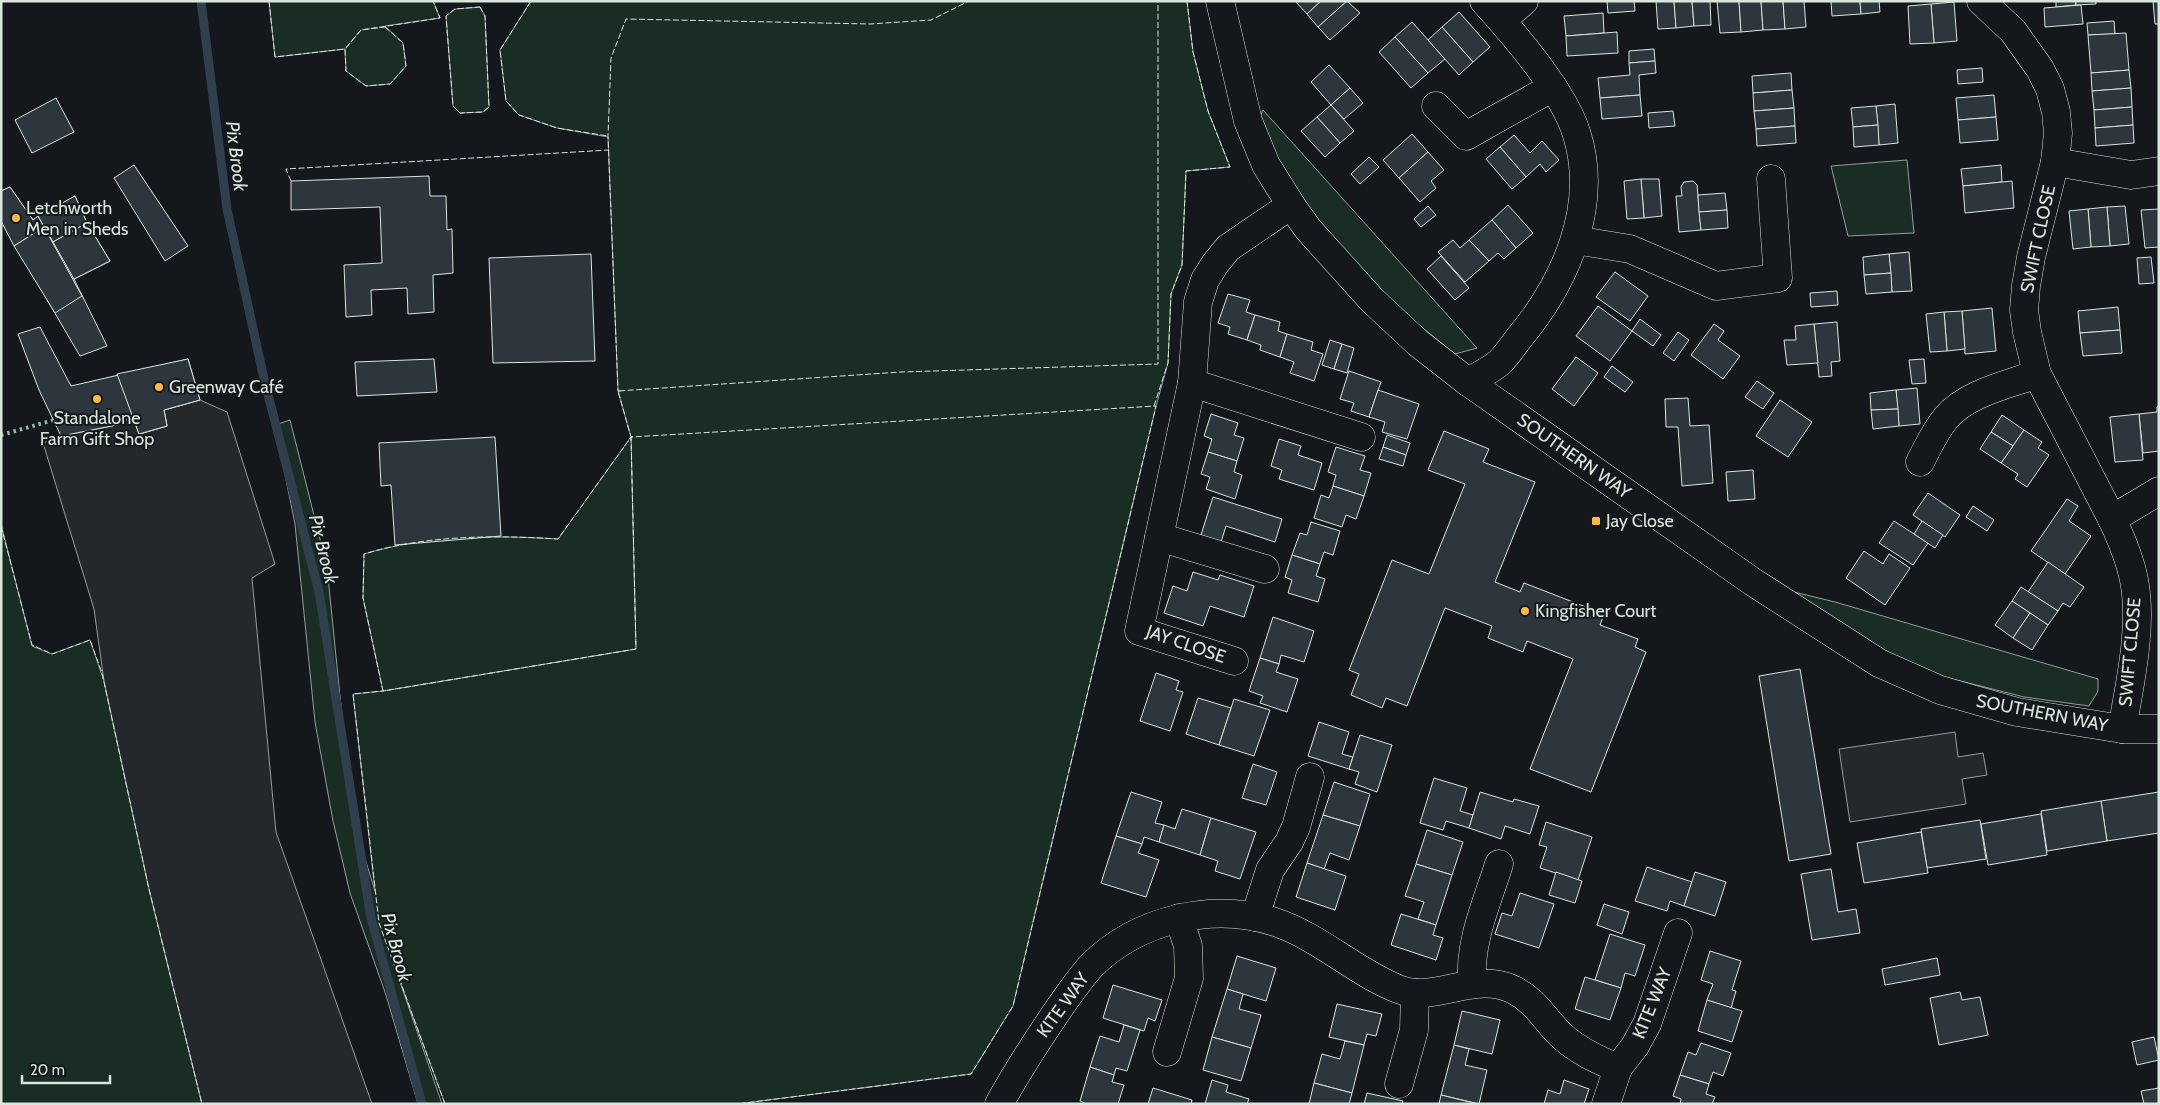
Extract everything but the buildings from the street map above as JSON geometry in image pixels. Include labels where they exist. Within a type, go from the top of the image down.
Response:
[{"type":"street","name":"SOUTHERN WAY","points":[[1220,1],[1248,121],[1266,165],[1291,205],[1308,229],[1372,300],[1418,343],[1468,382],[1753,582],[1879,663],[1940,690],[2017,712],[2122,728],[2159,729]]},
{"type":"street","points":[[1468,382],[1500,362],[1535,320],[1558,281],[1575,240],[1583,205],[1584,176],[1577,134],[1553,87],[1493,11],[1524,1]]},
{"type":"street","name":"SWIFT CLOSE","points":[[1988,3],[2013,31],[2040,69],[2050,90],[2056,112],[2058,132],[2055,162],[2031,257],[2024,310],[2037,374],[2112,519],[2130,564],[2137,605],[2130,683],[2122,728]]},
{"type":"street","points":[[1436,106],[1466,136],[1553,87]]},
{"type":"street","name":"SWIFT CLOSE","points":[[2055,162],[2131,175],[2159,171]]},
{"type":"street","points":[[1575,240],[1630,250],[1716,286],[1778,278],[1771,179]]},
{"type":"street","name":"JAY CLOSE","points":[[1234,660],[1139,631],[1192,383],[1198,302],[1205,280],[1228,248],[1291,205]]},
{"type":"street","points":[[1920,462],[1937,430],[1948,416],[1961,405],[1982,394],[2037,374]]},
{"type":"street","points":[[1192,383],[1361,437]]},
{"type":"street","points":[[2112,519],[2159,491]]},
{"type":"street","points":[[1159,537],[1265,569]]},
{"type":"street","points":[[1255,917],[1270,870],[1289,842],[1296,827],[1310,777]]},
{"type":"street","points":[[1472,983],[1471,963],[1475,940],[1499,864]]},
{"type":"street","name":"KITE WAY","points":[[999,1104],[1038,1039],[1081,978],[1094,964],[1116,947],[1143,931],[1179,918],[1225,912],[1255,917],[1298,931],[1380,980],[1399,989],[1414,993],[1435,992],[1472,983],[1501,985],[1513,989],[1536,1004],[1562,1036],[1578,1049],[1618,1068]]},
{"type":"street","points":[[1167,1052],[1189,978],[1188,946],[1179,918]]},
{"type":"street","name":"KITE WAY","points":[[1606,1104],[1618,1068],[1635,1046],[1647,1024],[1678,933]]},
{"type":"street","points":[[1399,1084],[1414,1030],[1414,993]]},
{"type":"green space","points":[[269,1],[433,1],[440,18],[385,26],[403,43],[406,66],[390,84],[366,86],[346,71],[345,49],[275,57]]},
{"type":"green space","points":[[531,1],[1187,1],[1193,52],[1208,111],[1230,167],[1186,171],[1182,265],[1171,294],[1168,363],[1156,406],[1013,1006],[971,1074],[737,1104],[445,1104],[399,979],[442,1104],[418,1104],[386,995],[350,893],[333,821],[315,722],[295,524],[275,425],[290,420],[327,567],[343,726],[363,852],[375,891],[353,694],[383,691],[363,598],[364,554],[411,543],[460,538],[558,539],[631,437],[618,391],[608,137],[557,128],[519,115],[506,101],[500,50]]},
{"type":"green space","points":[[480,7],[485,16],[489,107],[483,112],[460,113],[453,106],[446,16],[455,9]]},
{"type":"green space","points":[[1263,110],[1477,348],[1455,354],[1409,317],[1359,270],[1291,189],[1259,119]]},
{"type":"green space","points":[[1907,160],[1914,233],[1848,236],[1831,166]]},
{"type":"green space","points":[[1,524],[32,646],[52,654],[90,640],[104,681],[149,889],[202,1104],[1,1104]]},
{"type":"green space","points":[[1790,591],[1835,602],[2098,679],[2098,691],[2089,706],[2024,697],[1905,667]]},
{"type":"shaded area","points":[[200,400],[227,412],[275,564],[252,578],[276,832],[372,1104],[202,1104],[149,889],[104,681],[94,609],[43,443],[61,436],[112,426],[133,417],[140,434],[167,426],[164,410]]},
{"type":"shaded area","points":[[1955,732],[1958,757],[1983,753],[1987,775],[1962,779],[1966,804],[1850,822],[1839,749]]},
{"type":"waterway","name":"Pix Brook","points":[[201,1],[227,209],[264,379],[319,592],[371,918],[422,1104]]},
{"type":"hedge","points":[[1,435],[54,420]]},
{"type":"fence","points":[[269,1],[275,57],[345,49],[361,30],[440,18],[433,1]]},
{"type":"fence","points":[[531,1],[500,50],[506,101],[519,115],[557,128],[608,136]]},
{"type":"fence","points":[[621,391],[618,391],[608,136],[611,58],[626,19],[870,24],[931,20],[969,1]]},
{"type":"fence","points":[[633,437],[631,437],[618,391],[901,372],[1158,364],[1158,1]]},
{"type":"fence","points":[[1154,406],[1168,363],[1171,294],[1182,265],[1186,171],[1230,167],[1208,111],[1193,52],[1187,1]]},
{"type":"fence","points":[[480,7],[485,16],[489,107],[483,112],[460,113],[453,106],[446,16],[455,9],[480,7]]},
{"type":"fence","points":[[385,27],[403,43],[406,66],[390,84],[366,86],[346,71],[345,49],[361,30],[385,27]]},
{"type":"fence","points":[[291,181],[286,169],[609,150]]},
{"type":"fence","points":[[445,1104],[379,923],[353,694],[383,691],[636,649],[631,437],[1156,406],[1013,1006],[971,1074],[737,1104]]},
{"type":"fence","points":[[631,437],[636,649],[383,691],[363,598],[364,554],[411,543],[460,538],[558,539],[631,437]]},
{"type":"fence","points":[[1,526],[32,645],[52,654],[90,640],[102,673],[149,889],[202,1104]]},
{"type":"place","name":"Letchworth Men in Sheds","points":[[16,218]]},
{"type":"place","name":"Greenway Café","points":[[159,387]]},
{"type":"place","name":"Standalone Farm Gift Shop","points":[[97,399]]},
{"type":"place","name":"Jay Close","points":[[1596,521]]},
{"type":"place","name":"Kingfisher Court","points":[[1525,611]]}]
